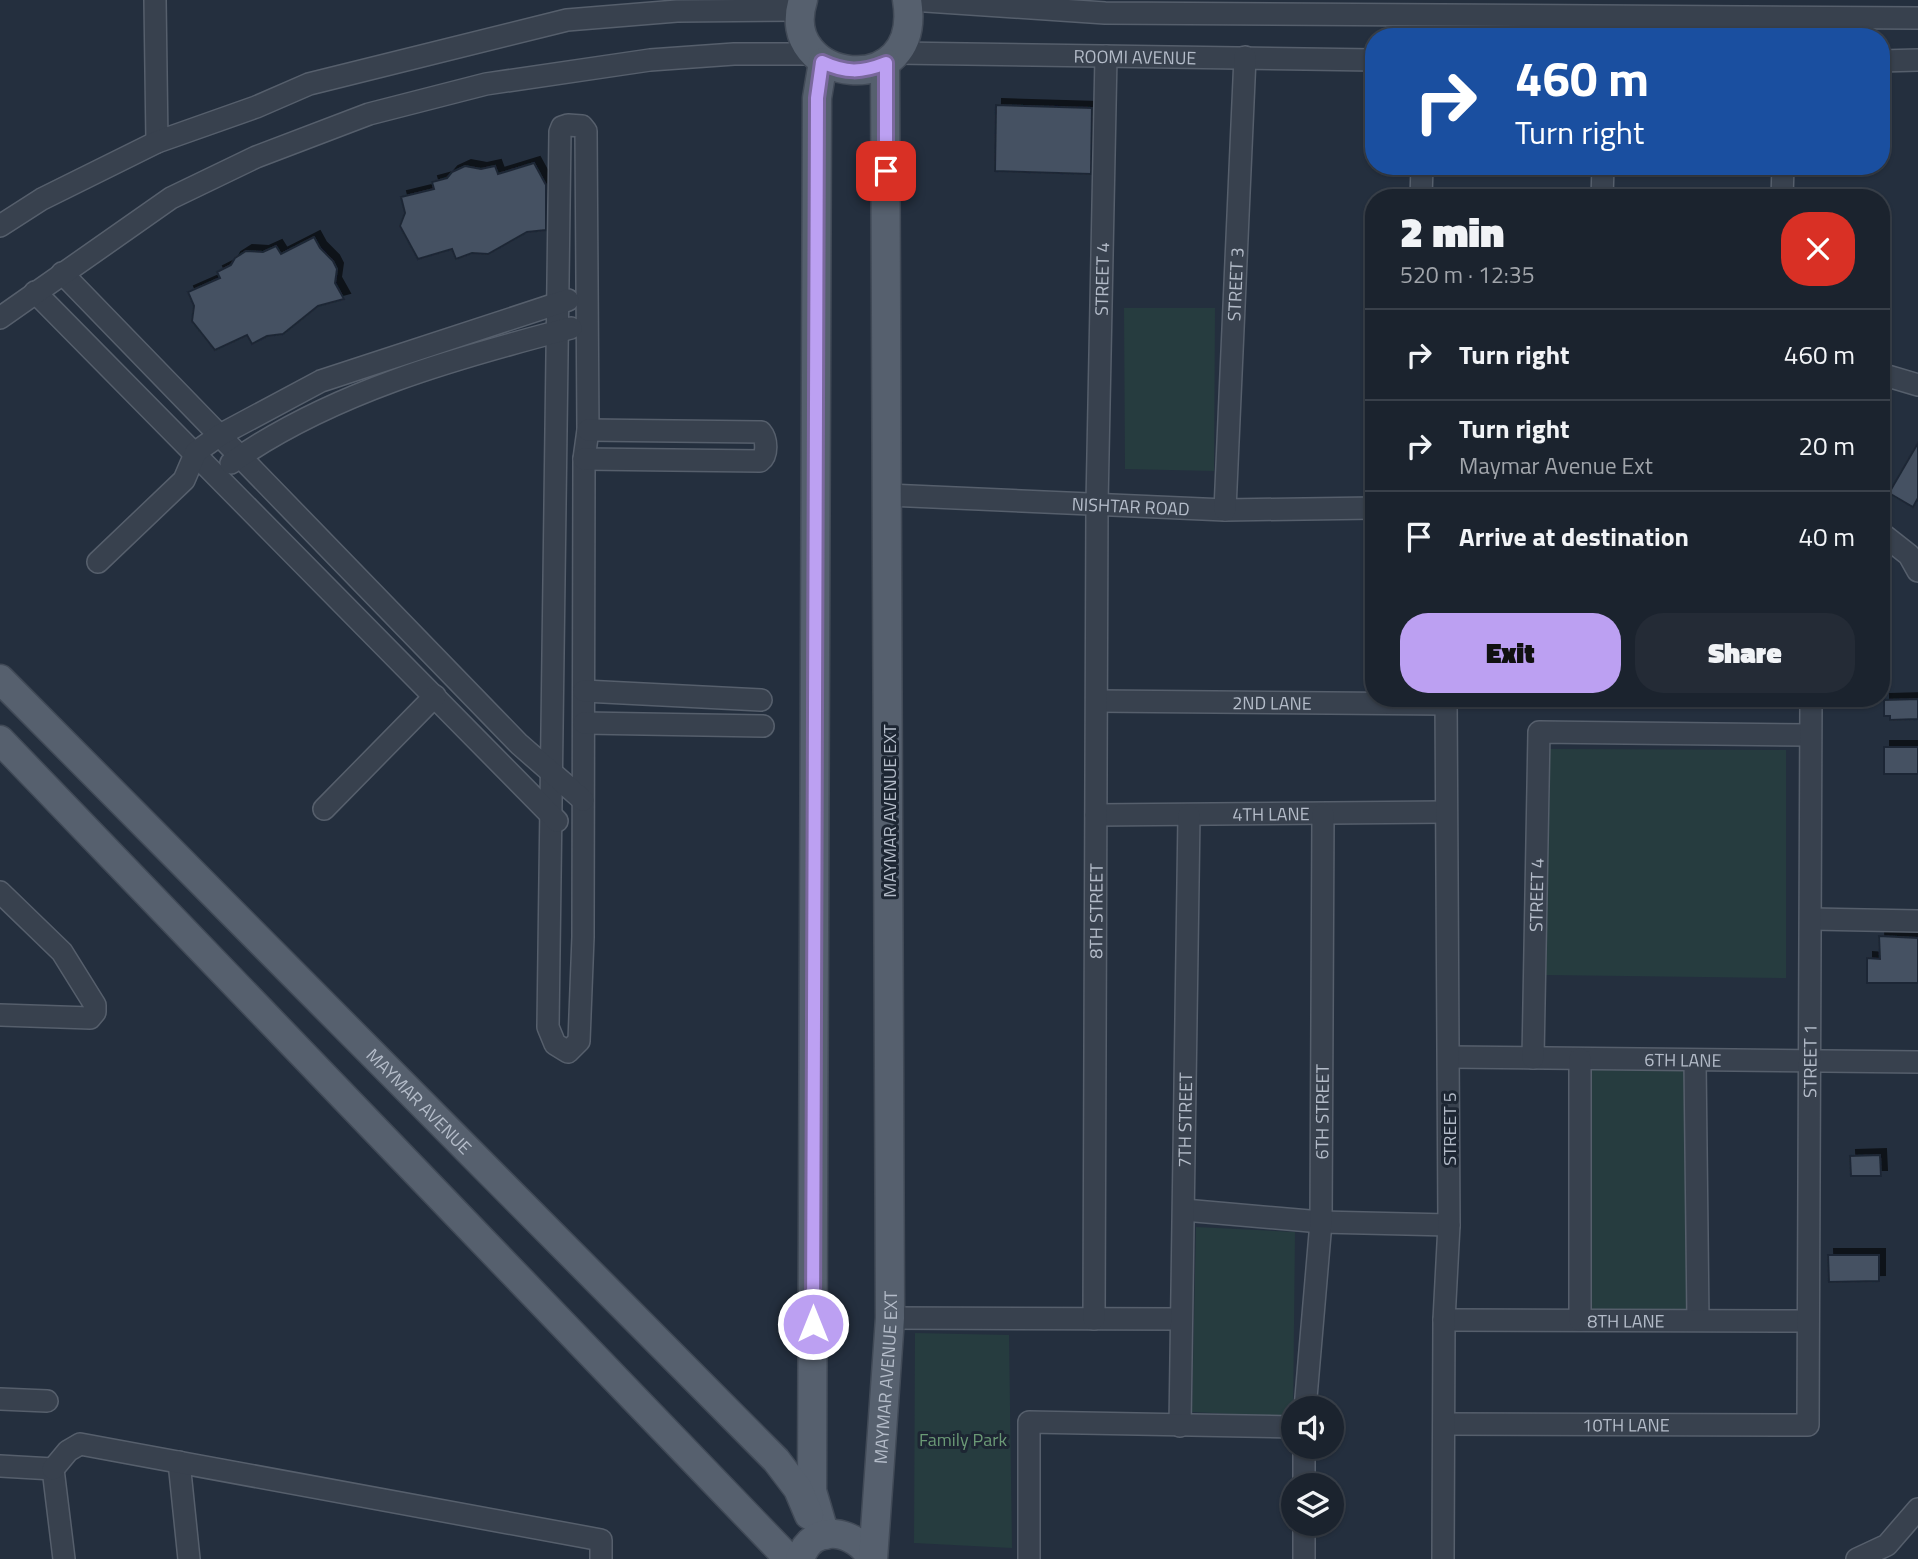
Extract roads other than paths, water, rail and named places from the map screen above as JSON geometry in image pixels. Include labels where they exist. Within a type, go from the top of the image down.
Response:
[{"type":"main road","points":[[802,5],[802,33],[818,58],[843,71],[865,72],[891,58],[907,36],[909,0]]},
{"type":"main road","points":[[818,58],[812,1491],[814,1544],[840,1533],[854,1538],[866,1547],[873,1559]]},
{"type":"main road","name":"MAYMAR AVENUE EXT","points":[[873,1559],[890,1318],[888,495],[891,58]]},
{"type":"main road","name":"MAYMAR AVENUE","points":[[0,678],[776,1460],[798,1489],[814,1544]]},
{"type":"main road","points":[[0,740],[789,1559]]},
{"type":"street","points":[[155,0],[157,142]]},
{"type":"street","points":[[909,0],[1105,6],[1787,10],[1918,18]]},
{"type":"street","points":[[0,226],[42,199],[157,142],[256,107],[309,84],[566,20],[802,5]]},
{"type":"street","points":[[0,318],[171,198],[256,156],[369,114],[486,84],[650,60],[734,54],[818,58]]},
{"type":"street","name":"ROOMI AVENUE","points":[[891,58],[1106,56],[1365,60]]},
{"type":"street","name":"STREET 4","points":[[1097,504],[1106,56]]},
{"type":"street","name":"STREET 3","points":[[1225,510],[1245,57]]},
{"type":"street","points":[[1890,61],[1918,60]]},
{"type":"street","points":[[568,125],[582,126],[586,131],[588,430],[584,459],[583,800],[579,1041],[568,1052],[555,1044],[548,1027],[557,304],[559,132],[562,127],[568,125]]},
{"type":"street","points":[[62,273],[553,776],[583,800]]},
{"type":"street","points":[[35,292],[552,816],[582,843]]},
{"type":"street","points":[[98,562],[184,480],[195,452],[220,435],[321,381],[586,293]]},
{"type":"street","points":[[184,480],[217,474],[241,457],[334,405],[434,368],[587,324]]},
{"type":"street","points":[[1890,377],[1918,385]]},
{"type":"street","points":[[584,459],[760,461],[765,453],[765,438],[761,432],[588,430]]},
{"type":"street","name":"NISHTAR ROAD","points":[[888,495],[1225,510],[1365,508]]},
{"type":"street","name":"8TH STREET","points":[[1094,1319],[1097,504]]},
{"type":"street","points":[[1890,540],[1909,555],[1918,571]]},
{"type":"street","points":[[584,691],[761,700]]},
{"type":"street","points":[[324,809],[435,696]]},
{"type":"street","name":"2ND LANE","points":[[1097,701],[1365,701]]},
{"type":"street","name":"STREET 5","points":[[1443,1559],[1444,1320],[1450,1225],[1446,707]]},
{"type":"street","name":"STREET 1","points":[[1808,1425],[1811,707]]},
{"type":"street","points":[[584,723],[763,726]]},
{"type":"street","name":"STREET 4","points":[[1534,1058],[1539,732],[1810,735]]},
{"type":"street","name":"4TH LANE","points":[[1096,816],[1445,812]]},
{"type":"street","name":"6TH STREET","points":[[1306,1396],[1321,1222],[1323,814]]},
{"type":"street","name":"7TH STREET","points":[[1180,1426],[1189,815]]},
{"type":"street","points":[[0,892],[62,952],[95,1005],[95,1012],[90,1018],[0,1015]]},
{"type":"street","points":[[1812,919],[1918,921]]},
{"type":"street","name":"6TH LANE","points":[[1449,1057],[1695,1060],[1809,1058],[1918,1062]]},
{"type":"street","points":[[1580,1059],[1580,1321]]},
{"type":"street","points":[[1695,1060],[1698,1320]]},
{"type":"street","points":[[1184,1210],[1321,1222],[1450,1225]]},
{"type":"street","points":[[890,1318],[1181,1318]]},
{"type":"street","name":"8TH LANE","points":[[1444,1320],[1808,1321]]},
{"type":"street","points":[[0,1399],[47,1401]]},
{"type":"street","points":[[1029,1559],[1029,1422],[1281,1427]]},
{"type":"street","name":"10TH LANE","points":[[1444,1424],[1808,1425]]},
{"type":"street","points":[[64,1559],[53,1469],[68,1451],[80,1444],[601,1540],[601,1559]]},
{"type":"street","points":[[179,1462],[189,1559]]},
{"type":"street","points":[[0,1466],[53,1469]]},
{"type":"street","points":[[1857,1559],[1887,1545],[1918,1510]]},
{"type":"street","points":[[1304,1536],[1304,1559]]},
{"type":"park label","name":"Family Park","points":[[963,1439]]}]
